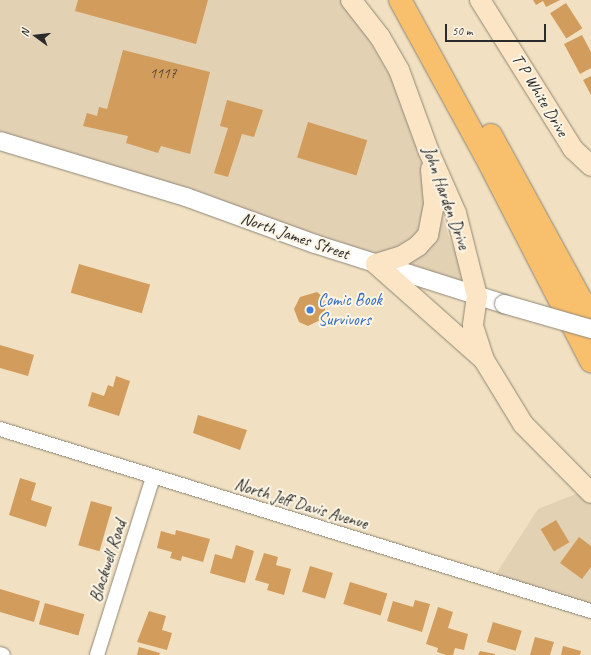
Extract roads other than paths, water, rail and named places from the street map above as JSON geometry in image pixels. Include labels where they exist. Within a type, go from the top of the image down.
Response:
[{"type":"highway","points":[[400,0],[485,155],[591,361]]},
{"type":"highway","points":[[416,0],[591,318]]},
{"type":"main road","name":"John Harden Drive","points":[[351,0],[380,37],[400,70],[429,152],[458,219],[477,296],[473,326],[484,360],[523,424],[591,493]]},
{"type":"main road","name":"T P White Drive","points":[[480,0],[572,149],[591,166]]},
{"type":"main road","points":[[376,264],[402,256],[418,246],[428,235],[434,204],[429,152]]},
{"type":"main road","points":[[376,264],[484,360]]},
{"type":"street","name":"North James Street","points":[[0,140],[186,197],[263,226],[376,264],[477,296],[591,329]]},
{"type":"street","name":"North Jeff Davis Avenue","points":[[0,429],[591,611]]},
{"type":"street","name":"Blackwell Road","points":[[97,655],[153,477]]},
{"type":"place","name":"Comic Book Survivors","points":[[310,310]]}]
